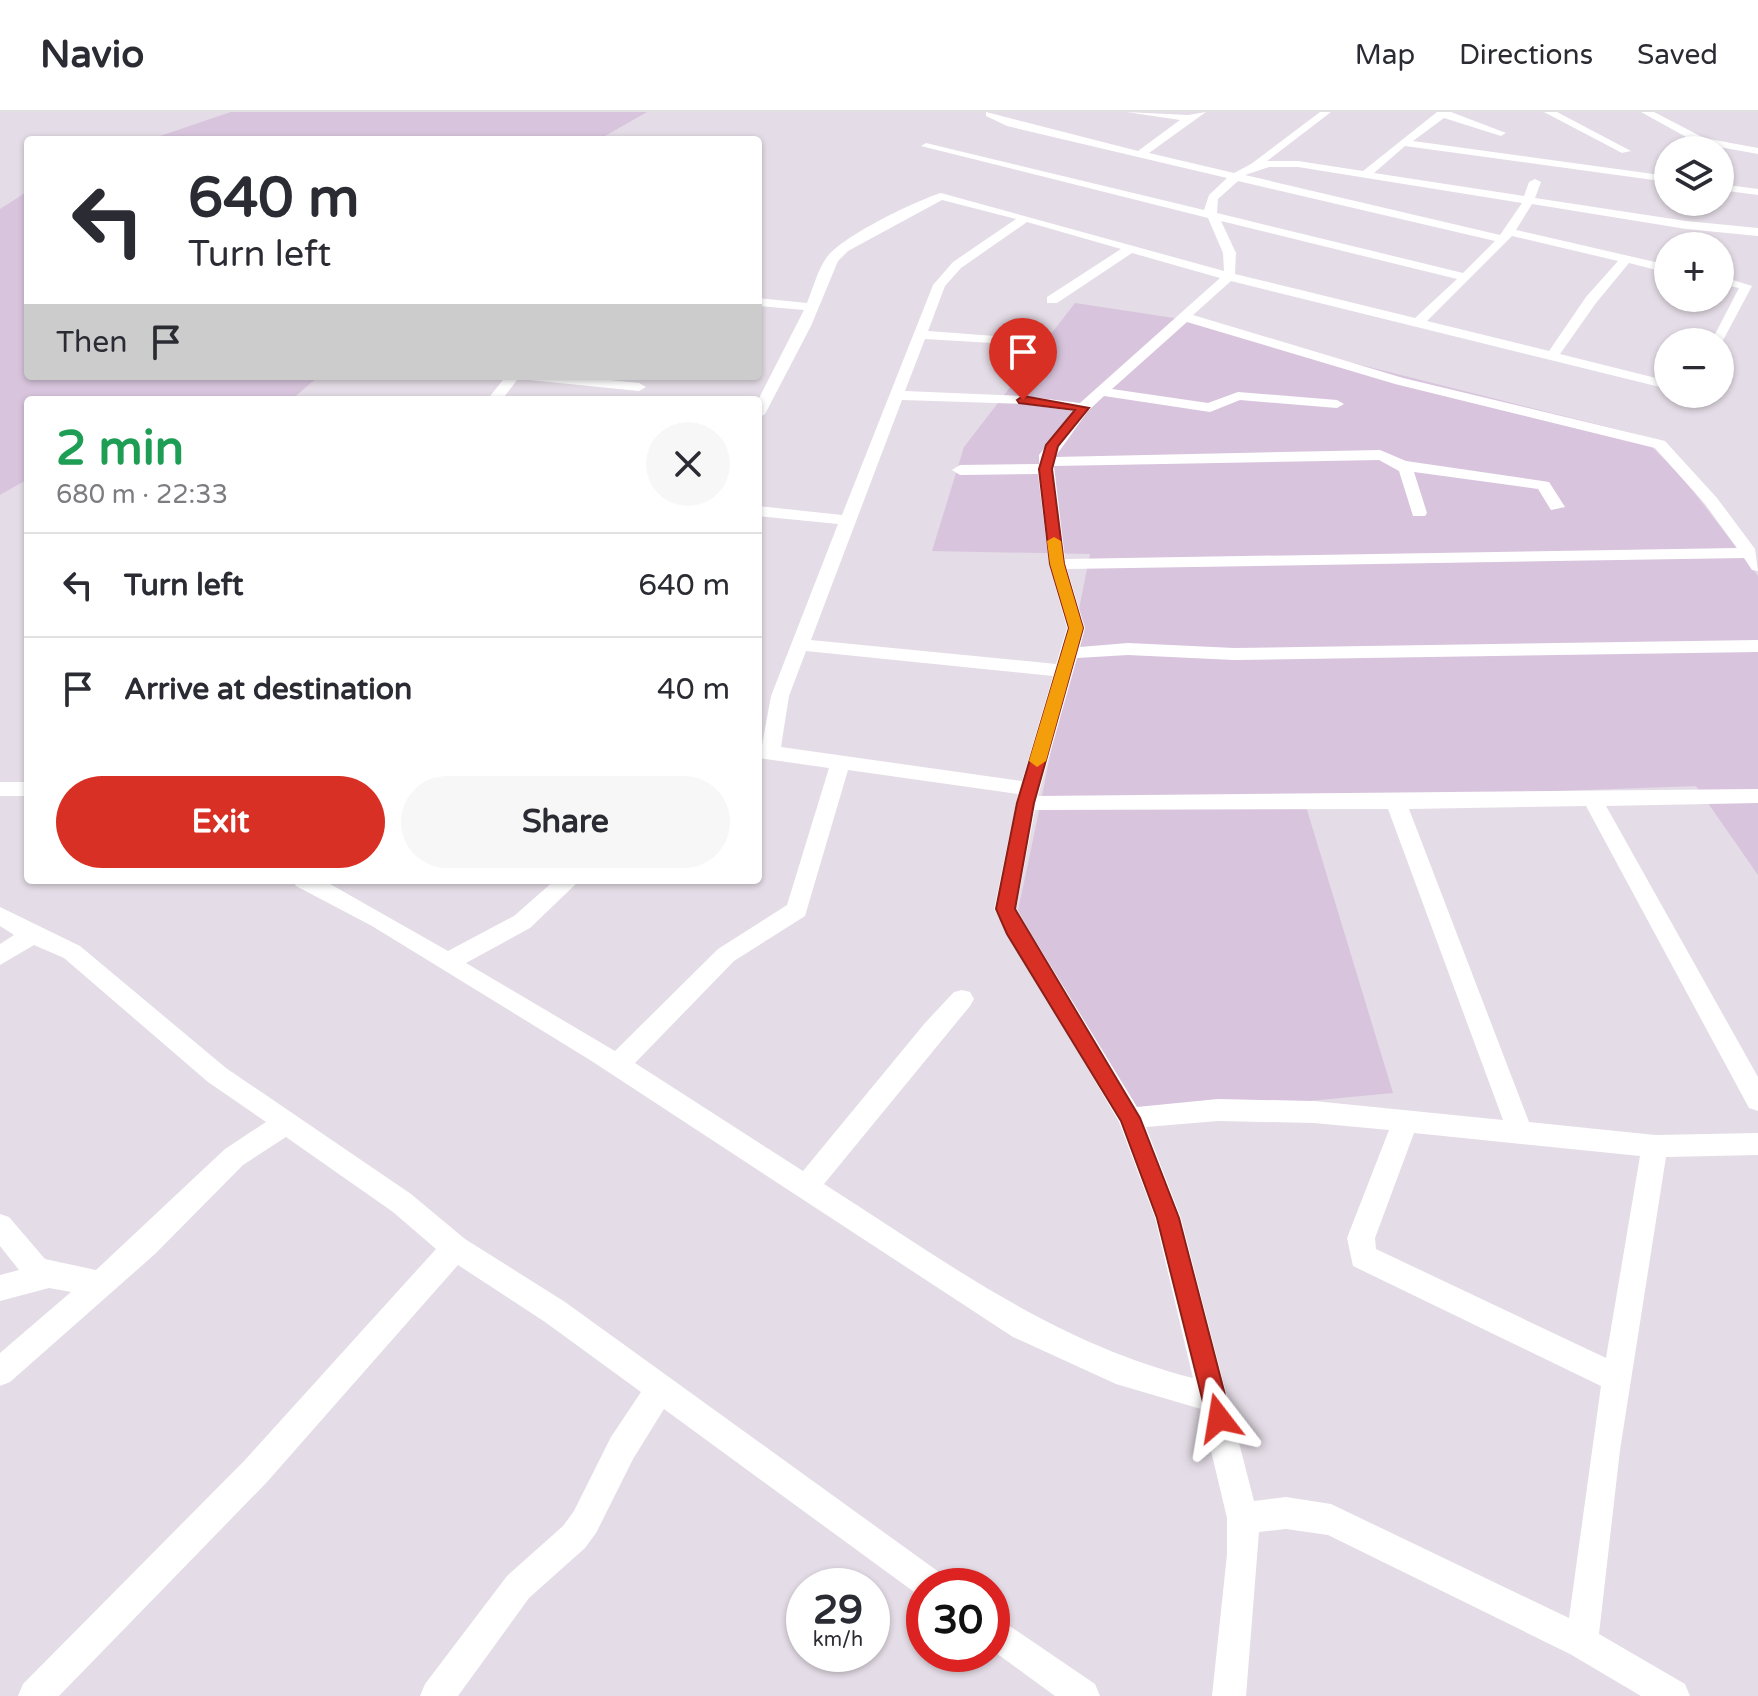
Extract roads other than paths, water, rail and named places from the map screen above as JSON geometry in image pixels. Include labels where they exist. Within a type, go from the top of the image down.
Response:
[{"type":"street","points":[[1131,112],[1189,118]]},
{"type":"street","points":[[1142,153],[1201,112]]},
{"type":"street","points":[[1229,1696],[1243,1554],[1243,1518],[1168,1218],[1130,1118],[1007,915],[1028,796],[1076,628],[1057,564],[1046,466],[1052,445],[1083,408],[1228,276],[1231,254],[1211,215],[1211,202],[1216,193],[1236,175],[1256,164],[1326,112]]},
{"type":"street","points":[[1549,112],[1626,151]]},
{"type":"street","points":[[1646,112],[1701,141],[1758,151]]},
{"type":"street","points":[[1365,175],[1444,113],[1501,133]]},
{"type":"street","points":[[990,114],[1011,124],[1654,266]]},
{"type":"street","points":[[1405,143],[1654,177]]},
{"type":"street","points":[[926,146],[1464,277]]},
{"type":"street","points":[[1256,164],[1298,164],[1686,225],[1758,232]]},
{"type":"street","points":[[1419,322],[1504,235],[1531,199],[1535,182]]},
{"type":"street","points":[[1734,189],[1758,192]]},
{"type":"street","points":[[762,406],[812,307],[825,270],[844,248],[938,197],[1025,218],[1228,276],[1654,381]]},
{"type":"street","points":[[1025,218],[957,265],[939,285],[780,696],[764,752],[1028,796],[1396,802],[1758,796]]},
{"type":"street","points":[[1052,300],[1131,248]]},
{"type":"street","points":[[1553,355],[1591,300],[1626,259]]},
{"type":"street","points":[[1727,328],[1752,288]]},
{"type":"street","points":[[762,302],[812,307]]},
{"type":"street","points":[[1185,317],[1400,381],[1524,409],[1629,439],[1660,444],[1737,537],[1755,552]]},
{"type":"street","points":[[919,334],[1023,342]]},
{"type":"street","points":[[497,396],[510,380]]},
{"type":"street","points":[[619,380],[642,381]]},
{"type":"street","points":[[1103,392],[1210,408],[1238,396],[1337,404]]},
{"type":"street","points":[[897,395],[1023,400],[1083,408]]},
{"type":"street","points":[[960,470],[1380,455],[1398,459],[1406,466],[1543,485],[1557,507]]},
{"type":"street","points":[[1406,466],[1419,513]]},
{"type":"street","points":[[762,511],[847,520]]},
{"type":"street","points":[[1057,564],[1755,552]]},
{"type":"street","points":[[801,645],[1067,662],[1128,649],[1234,654],[1515,647],[1758,646]]},
{"type":"street","points":[[616,1066],[726,955],[797,910],[840,764]]},
{"type":"street","points":[[0,789],[24,789]]},
{"type":"street","points":[[1592,798],[1758,1100]]},
{"type":"street","points":[[1396,802],[1521,1134]]},
{"type":"street","points":[[311,884],[450,961],[532,1018],[616,1066],[1023,1327],[1069,1352],[1134,1378],[1214,1398]]},
{"type":"street","points":[[450,961],[522,922],[565,884]]},
{"type":"street","points":[[0,915],[32,935],[72,952],[217,1075],[402,1203],[455,1248],[555,1312],[907,1568]]},
{"type":"street","points":[[0,956],[32,935]]},
{"type":"street","points":[[806,1187],[933,1030],[962,999]]},
{"type":"street","points":[[1130,1118],[1232,1111],[1314,1112],[1655,1146],[1758,1144]]},
{"type":"street","points":[[0,1372],[195,1198],[234,1157],[287,1122]]},
{"type":"street","points":[[1405,1122],[1361,1238],[1363,1257],[1618,1379]]},
{"type":"street","points":[[1582,1642],[1605,1450],[1655,1146]]},
{"type":"street","points":[[0,1226],[35,1268],[49,1275],[100,1284]]},
{"type":"street","points":[[35,1696],[256,1471],[455,1248]]},
{"type":"street","points":[[0,1288],[49,1275]]},
{"type":"street","points":[[437,1696],[518,1587],[574,1537],[585,1522],[622,1448],[659,1390]]},
{"type":"street","points":[[1243,1518],[1286,1513],[1331,1520],[1582,1642],[1673,1696]]},
{"type":"street","points":[[1010,1643],[1083,1696]]}]
